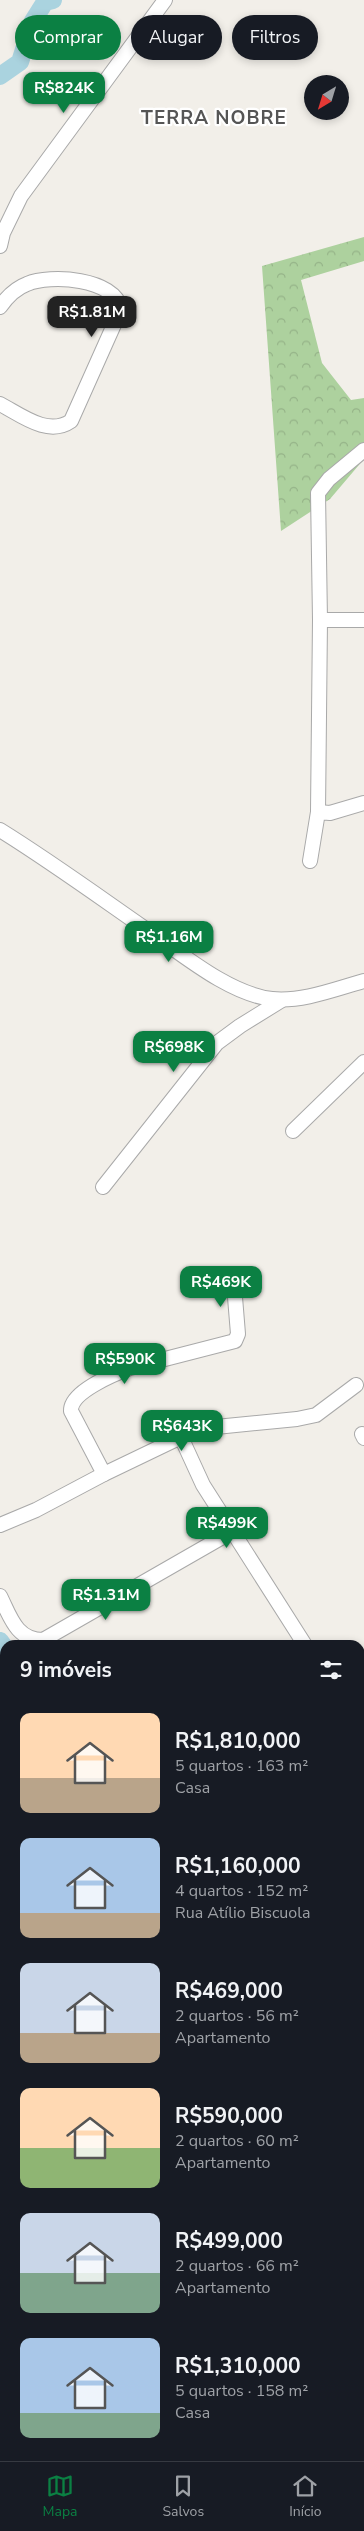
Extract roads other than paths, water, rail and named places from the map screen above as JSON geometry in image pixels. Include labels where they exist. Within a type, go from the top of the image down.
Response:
[{"type":"street","points":[[0,246],[3,233],[22,196],[165,0]]},
{"type":"street","points":[[0,307],[16,290],[28,283],[47,280],[87,281],[110,292],[120,302],[121,309],[71,421],[63,426],[45,427],[0,404]]},
{"type":"street","points":[[310,861],[318,812],[320,620],[318,492],[329,479],[364,450]]},
{"type":"street","points":[[320,620],[364,620]]},
{"type":"street","points":[[318,812],[330,813],[364,804]]},
{"type":"street","points":[[0,830],[34,851],[199,966],[237,989],[258,996],[282,1000],[301,998],[364,981]]},
{"type":"street","points":[[103,1187],[217,1043],[282,1000]]},
{"type":"street","points":[[293,1131],[364,1062]]},
{"type":"street","points":[[104,1474],[71,1411],[71,1404],[76,1396],[115,1374],[130,1368],[231,1342],[236,1339],[238,1334],[234,1284]]},
{"type":"street","points":[[0,1525],[36,1510],[104,1474],[181,1437],[216,1427],[297,1420],[316,1415],[356,1385]]},
{"type":"street","points":[[181,1437],[202,1485],[302,1640]]},
{"type":"street","points":[[0,1596],[21,1634],[27,1638],[43,1640],[233,1531]]},
{"type":"waterway","points":[[0,76],[20,62],[33,21],[45,2],[53,0]]},
{"type":"district","name":"TERRA NOBRE","points":[[214,117]]}]
